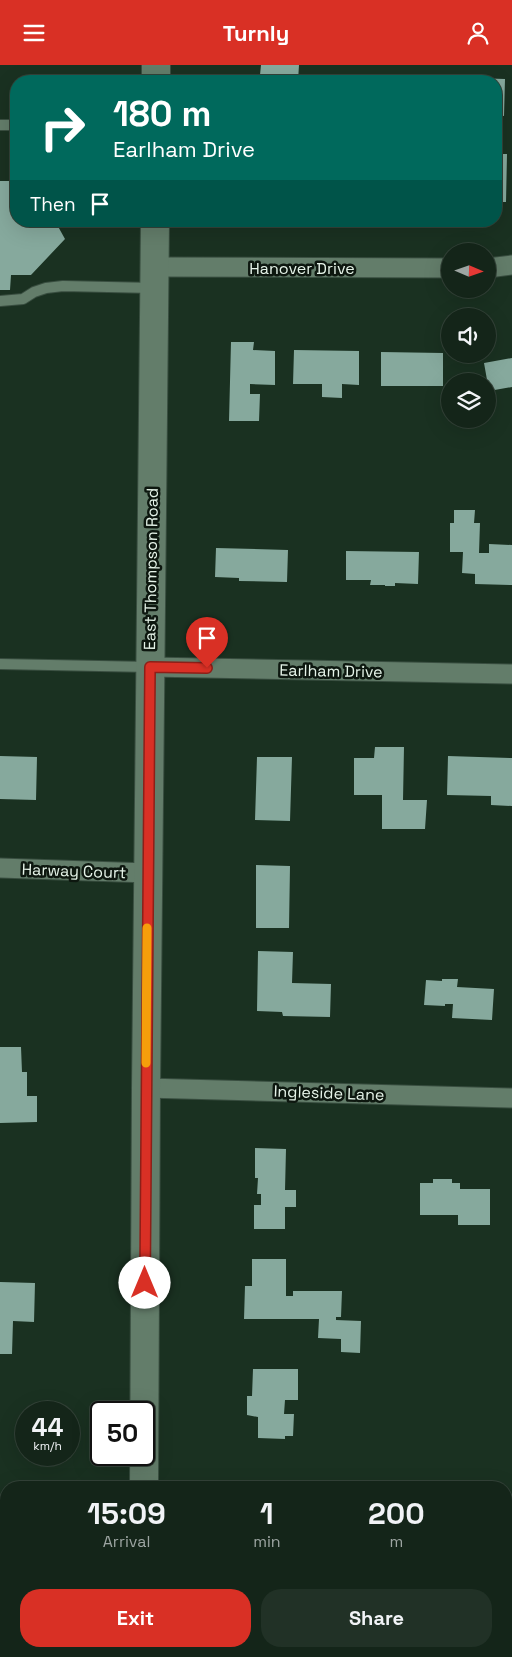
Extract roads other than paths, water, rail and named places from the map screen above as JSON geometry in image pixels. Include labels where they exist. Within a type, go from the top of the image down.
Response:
[{"type":"main road","name":"East Thompson Road","points":[[144,1481],[155,227]]},
{"type":"street","points":[[496,267],[512,265]]},
{"type":"street","name":"Hanover Drive","points":[[154,278],[441,268]]},
{"type":"street","name":"Earlham Drive","points":[[150,667],[512,674]]},
{"type":"street","name":"Harway Court","points":[[0,869],[148,873]]},
{"type":"street","name":"Ingleside Lane","points":[[146,1088],[512,1098]]},
{"type":"lane","points":[[0,301],[23,299],[34,292],[46,288],[154,278]]},
{"type":"lane","points":[[0,664],[150,667]]}]
